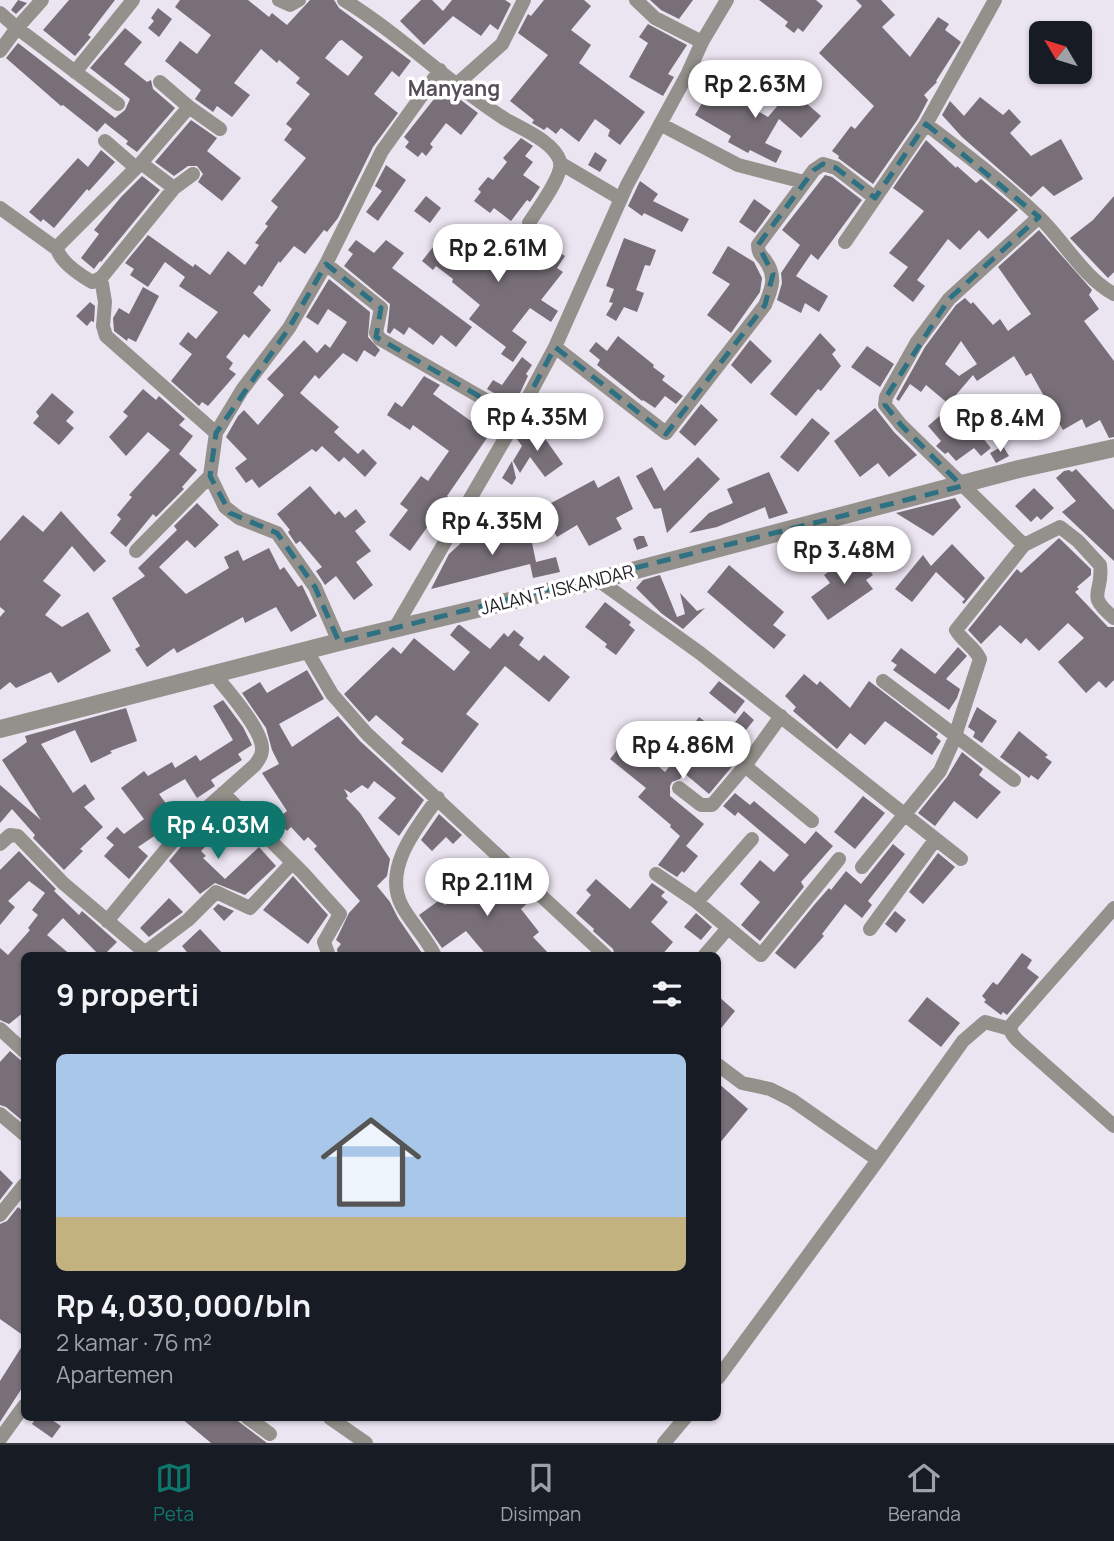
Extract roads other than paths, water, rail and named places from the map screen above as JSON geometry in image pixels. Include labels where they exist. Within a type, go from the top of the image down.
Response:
[{"type":"street","points":[[0,51],[42,0]]},
{"type":"street","points":[[75,72],[133,0]]},
{"type":"street","points":[[279,0],[290,5],[299,0]]},
{"type":"street","points":[[344,0],[373,18],[483,105],[544,143],[560,163],[621,199]]},
{"type":"street","points":[[457,84],[502,44],[524,0]]},
{"type":"street","points":[[636,0],[655,18],[702,42]]},
{"type":"street","points":[[395,628],[517,418],[555,347],[621,199],[702,42],[727,0]]},
{"type":"street","points":[[845,242],[926,124],[995,0]]},
{"type":"street","points":[[0,13],[118,104]]},
{"type":"street","points":[[340,642],[315,587],[277,533],[230,513],[210,476],[216,433],[242,390],[289,328],[326,264],[382,151],[440,70]]},
{"type":"street","points":[[160,82],[219,129]]},
{"type":"street","points":[[57,249],[138,165],[189,107]]},
{"type":"street","points":[[660,124],[738,165],[804,182]]},
{"type":"street","points":[[926,124],[993,175],[1039,217],[1100,287],[1114,294]]},
{"type":"street","points":[[105,141],[174,188]]},
{"type":"street","points":[[529,223],[560,173],[560,163]]},
{"type":"street","points":[[555,347],[663,432],[668,431],[765,305],[772,288],[773,274],[758,251],[758,244],[814,170],[823,164],[836,168],[875,198]]},
{"type":"street","points":[[0,226],[6,212],[57,249],[59,255],[82,277],[92,282],[101,278],[174,188],[193,174]]},
{"type":"street","points":[[1024,545],[901,425],[885,405],[886,397],[917,342],[949,299],[1039,217]]},
{"type":"street","points":[[326,264],[381,308],[376,333],[380,339],[517,418]]},
{"type":"street","points":[[101,278],[105,302],[103,326],[106,336],[216,433]]},
{"type":"street","name":"JALAN T. ISKANDAR","points":[[0,729],[395,628],[598,580],[1019,469],[1114,448]]},
{"type":"street","points":[[136,551],[210,476]]},
{"type":"street","points":[[862,867],[940,771],[956,735],[980,659],[977,651],[963,641],[956,630],[1024,545],[1060,527],[1078,541],[1100,565],[1096,598],[1100,606],[1114,618]]},
{"type":"street","points":[[598,580],[781,716],[961,859]]},
{"type":"street","points":[[307,652],[332,694],[368,734],[602,952]]},
{"type":"street","points":[[107,921],[174,839],[255,765],[263,747],[247,714],[215,675]]},
{"type":"street","points":[[883,681],[1014,780]]},
{"type":"street","points":[[679,788],[701,805],[712,805],[745,766],[781,716]]},
{"type":"street","points":[[745,766],[812,821]]},
{"type":"street","points":[[223,793],[340,914],[324,942],[328,952]]},
{"type":"street","points":[[432,952],[402,906],[395,889],[396,877],[414,831],[438,799]]},
{"type":"street","points":[[0,844],[10,835],[18,836],[63,883],[142,952]]},
{"type":"street","points":[[698,902],[752,839]]},
{"type":"street","points":[[870,929],[935,840]]},
{"type":"street","points":[[656,874],[698,902],[761,955],[839,859]]},
{"type":"street","points":[[147,952],[188,920],[216,892],[250,908],[292,863]]},
{"type":"street","points":[[1010,1029],[1114,908]]},
{"type":"street","points":[[708,952],[729,928]]},
{"type":"street","points":[[721,1374],[972,1031],[985,1022],[1010,1029],[1017,1040],[1114,1126]]},
{"type":"street","points":[[1,1034],[21,1049]]},
{"type":"street","points":[[721,1069],[742,1083],[770,1089],[792,1100],[878,1160]]},
{"type":"street","points":[[0,1114],[21,1132]]},
{"type":"street","points":[[0,1215],[20,1202]]},
{"type":"street","points":[[0,1439],[21,1410]]},
{"type":"street","points":[[252,1421],[270,1434]]},
{"type":"street","points":[[334,1421],[366,1443]]},
{"type":"street","points":[[664,1443],[682,1421]]},
{"type":"district","name":"Manyang","points":[[454,88]]}]
